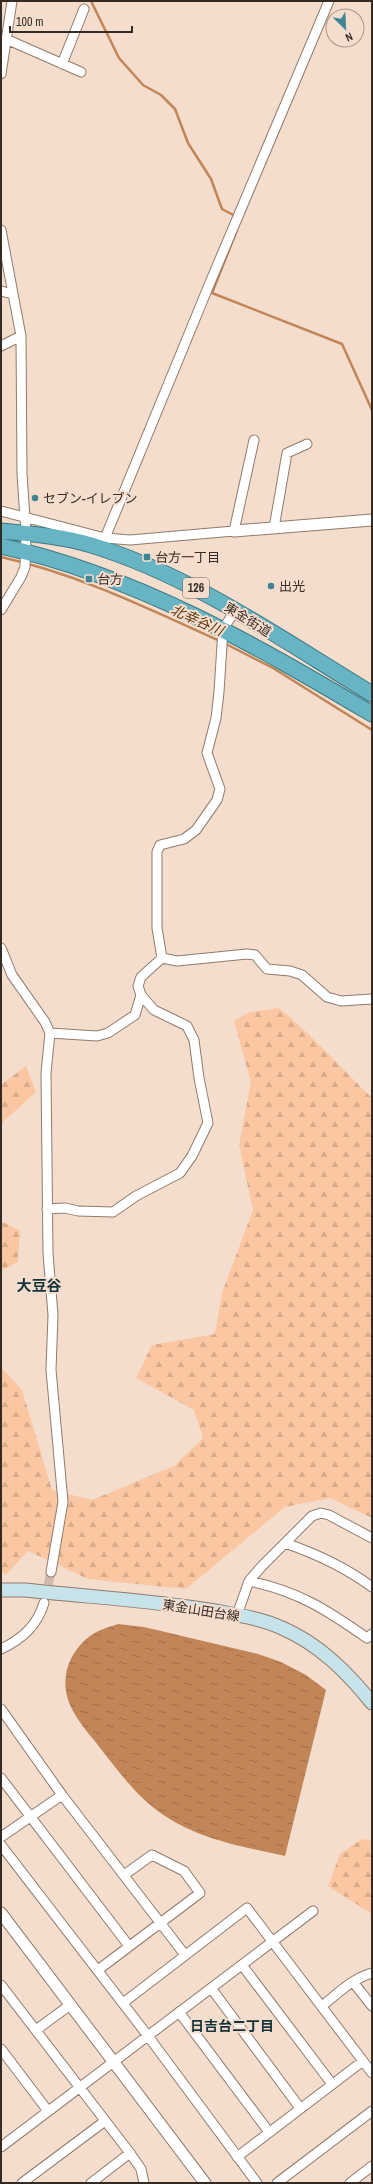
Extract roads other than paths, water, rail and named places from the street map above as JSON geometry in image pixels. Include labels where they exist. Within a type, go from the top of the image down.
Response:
[{"type":"highway","name":"東金街道","points":[[1,530],[72,540],[127,557],[174,576],[372,694]]},
{"type":"highway","name":"東金街道","points":[[1,546],[25,551],[86,570],[151,596],[223,629],[291,665],[372,714]]},
{"type":"main road","name":"東金山田台線","points":[[1,1590],[25,1590],[173,1604],[237,1615],[282,1628],[314,1646],[346,1672],[370,1697]]},
{"type":"street","points":[[1,74],[12,1]]},
{"type":"street","points":[[105,538],[209,285],[329,1]]},
{"type":"street","points":[[62,64],[84,9]]},
{"type":"street","points":[[6,39],[81,72]]},
{"type":"street","points":[[1,230],[21,336],[22,474],[26,533],[25,567],[21,577],[1,610]]},
{"type":"street","points":[[1,291],[13,294]]},
{"type":"street","points":[[1,346],[21,336]]},
{"type":"street","points":[[234,531],[254,440]]},
{"type":"street","points":[[274,528],[287,453],[307,444]]},
{"type":"street","points":[[1,511],[105,538],[130,540],[372,520]]},
{"type":"street","points":[[127,557],[130,540]]},
{"type":"street","points":[[162,958],[156,928],[157,852],[160,846],[184,839],[196,830],[217,800],[220,789],[207,753],[218,698],[223,629],[235,611]]},
{"type":"street","points":[[1,948],[12,975],[45,1022],[50,1033],[46,1073],[47,1209],[53,1315],[51,1370],[63,1502],[51,1572]]},
{"type":"street","points":[[162,958],[176,961],[247,954],[255,955],[266,969],[290,971],[302,975],[327,997],[341,1001],[372,999]]},
{"type":"street","points":[[50,1033],[97,1036],[108,1033],[135,1015],[141,995],[138,981],[162,958]]},
{"type":"street","points":[[47,1209],[65,1208],[78,1211],[113,1212],[136,1196],[180,1173],[192,1156],[208,1123],[199,1078],[194,1040],[188,1026],[154,1010],[141,995]]},
{"type":"street","points":[[237,1615],[249,1581],[312,1516],[320,1513],[329,1515],[372,1538]]},
{"type":"street","points":[[285,1543],[322,1556],[352,1573],[372,1587]]},
{"type":"street","points":[[249,1581],[277,1587],[325,1609],[367,1638],[372,1634]]},
{"type":"street","points":[[1,1649],[14,1643],[33,1627],[40,1617],[44,1603]]},
{"type":"street","points":[[1,1709],[62,1795],[185,1955]]},
{"type":"street","points":[[1,1778],[129,1946]]},
{"type":"street","points":[[1,1837],[31,1818],[62,1795]]},
{"type":"street","points":[[1,1845],[148,2036],[257,2183]]},
{"type":"street","points":[[98,1970],[200,1892],[184,1871],[152,1855],[124,1875]]},
{"type":"street","points":[[123,2003],[247,1908],[372,2073]]},
{"type":"street","points":[[1,2147],[313,1911]]},
{"type":"street","points":[[1,1913],[205,2183]]},
{"type":"street","points":[[242,1964],[332,2084]]},
{"type":"street","points":[[322,2006],[353,1982],[364,1975],[372,1973]]},
{"type":"street","points":[[353,1982],[372,2006]]},
{"type":"street","points":[[2,1987],[130,2153],[141,2169],[144,2183]]},
{"type":"street","points":[[211,1988],[300,2108]]},
{"type":"street","points":[[36,2030],[70,2005]]},
{"type":"street","points":[[179,2012],[269,2132]]},
{"type":"street","points":[[1,2049],[48,2111]]},
{"type":"street","points":[[237,2157],[362,2061]]},
{"type":"street","points":[[277,2183],[372,2111]]},
{"type":"street","points":[[22,2183],[105,2121]]},
{"type":"street","points":[[91,2183],[130,2153]]},
{"type":"street","points":[[350,2183],[372,2166]]},
{"type":"water","points":[[118,1624],[144,1627],[258,1654],[281,1662],[306,1675],[326,1690],[285,1856],[239,1846],[208,1837],[179,1824],[156,1810],[132,1787],[75,1715],[68,1699],[65,1679],[71,1660],[82,1643],[90,1636],[96,1632]]},
{"type":"waterway","points":[[91,1],[119,58],[143,85],[161,95],[175,109],[188,143],[211,179],[222,209],[237,217]]},
{"type":"waterway","points":[[237,230],[212,293],[342,344],[372,410]]},
{"type":"waterway","name":"北幸谷川","points":[[1,557],[30,564],[113,593],[220,641]]},
{"type":"waterway","name":"北幸谷川","points":[[224,643],[273,668],[372,730]]},
{"type":"tunnel","points":[[45,1598],[51,1572]]},
{"type":"place","name":"セブン-イレブン","points":[[35,498]]},
{"type":"place","name":"台方一丁目","points":[[147,557]]},
{"type":"place","name":"台方","points":[[89,579]]},
{"type":"place","name":"出光","points":[[271,586]]},
{"type":"district","name":"大豆谷","points":[[39,1286]]},
{"type":"district","name":"日吉台二丁目","points":[[232,2026]]}]
